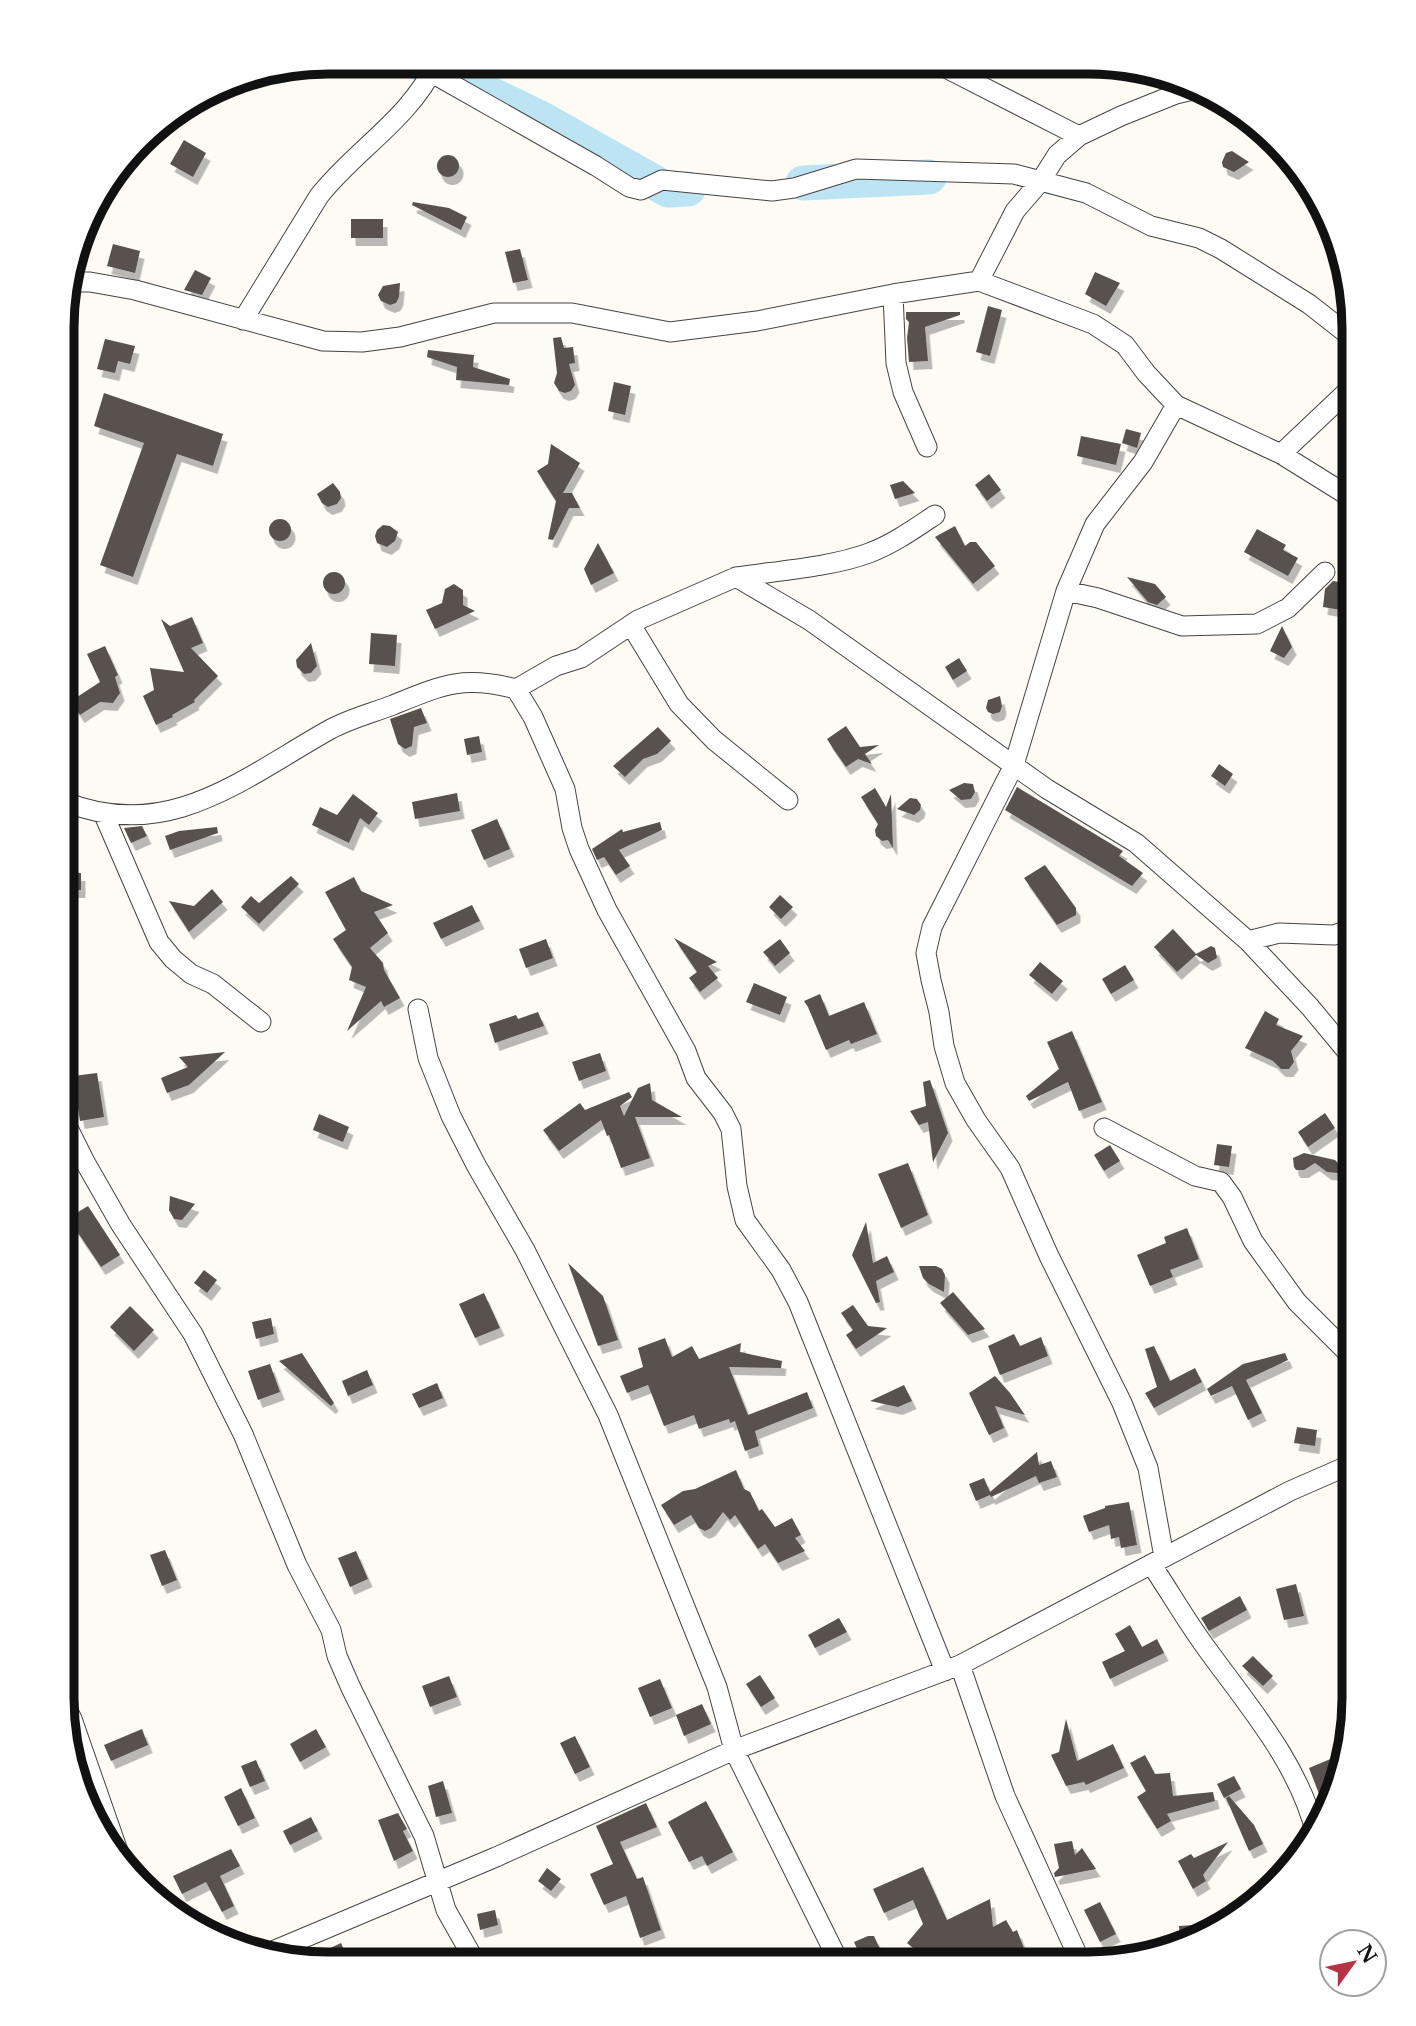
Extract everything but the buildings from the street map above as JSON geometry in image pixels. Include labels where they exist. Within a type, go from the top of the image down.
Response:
[{"type":"street","points":[[243,320],[318,196],[333,177],[401,116],[430,74]]},
{"type":"street","points":[[445,74],[629,187],[641,190],[662,180],[772,191],[794,188],[856,170],[1014,174],[1086,193],[1151,226],[1199,239],[1221,249],[1309,304],[1342,330]]},
{"type":"street","points":[[958,74],[1079,136]]},
{"type":"street","points":[[1172,88],[1175,94]]},
{"type":"street","points":[[979,281],[1015,211],[1040,182],[1057,155],[1079,136],[1121,116],[1184,92]]},
{"type":"street","points":[[78,282],[135,289],[323,341],[345,342],[400,337],[494,313],[572,313],[670,332],[757,321],[893,294],[979,281],[1093,324],[1125,345],[1146,373],[1176,405],[1281,454],[1342,492]]},
{"type":"street","points":[[893,294],[896,363],[903,392],[927,447]]},
{"type":"street","points":[[1281,454],[1342,396]]},
{"type":"street","points":[[1176,405],[1143,462],[1095,524],[1066,591],[1014,765],[932,927],[926,953],[944,1046],[955,1083],[976,1120],[1010,1168],[1049,1256],[1122,1403],[1148,1468],[1158,1561],[1205,1646],[1288,1764],[1312,1819]]},
{"type":"street","points":[[74,805],[104,815],[152,814],[216,795],[332,729],[445,684],[479,681],[516,689],[556,666],[581,658],[631,625],[736,577],[869,554],[935,515]]},
{"type":"street","points":[[1066,591],[1098,598],[1182,626],[1257,624],[1288,608],[1325,572]]},
{"type":"street","points":[[736,577],[809,620],[1047,789],[1136,843],[1248,942],[1310,1007],[1342,1046]]},
{"type":"street","points":[[631,625],[679,704],[714,740],[788,800]]},
{"type":"street","points":[[516,689],[533,717],[565,789],[579,849],[607,909],[686,1051],[696,1078],[723,1113],[731,1129],[737,1186],[745,1220],[781,1270],[798,1302],[1005,1796],[1076,1952]]},
{"type":"street","points":[[104,815],[159,942],[173,959],[191,974],[213,984],[261,1022]]},
{"type":"street","points":[[1248,942],[1279,933],[1334,935],[1342,933]]},
{"type":"street","points":[[418,1009],[428,1058],[451,1116],[525,1250],[608,1415],[717,1687],[734,1750],[834,1952]]},
{"type":"street","points":[[1104,1128],[1195,1176],[1221,1182],[1232,1197],[1254,1241],[1297,1302],[1342,1347]]},
{"type":"street","points":[[74,1140],[121,1225],[193,1334],[243,1434],[297,1565],[331,1630],[337,1656],[351,1688],[424,1836],[446,1910],[470,1952]]},
{"type":"street","points":[[279,1948],[496,1857],[734,1750],[952,1668],[1290,1491],[1342,1468]]},
{"type":"street","points":[[76,1730],[111,1832]]},
{"type":"waterway","points":[[449,74],[542,119],[668,190],[688,189]]},
{"type":"waterway","points":[[803,183],[929,177]]}]
